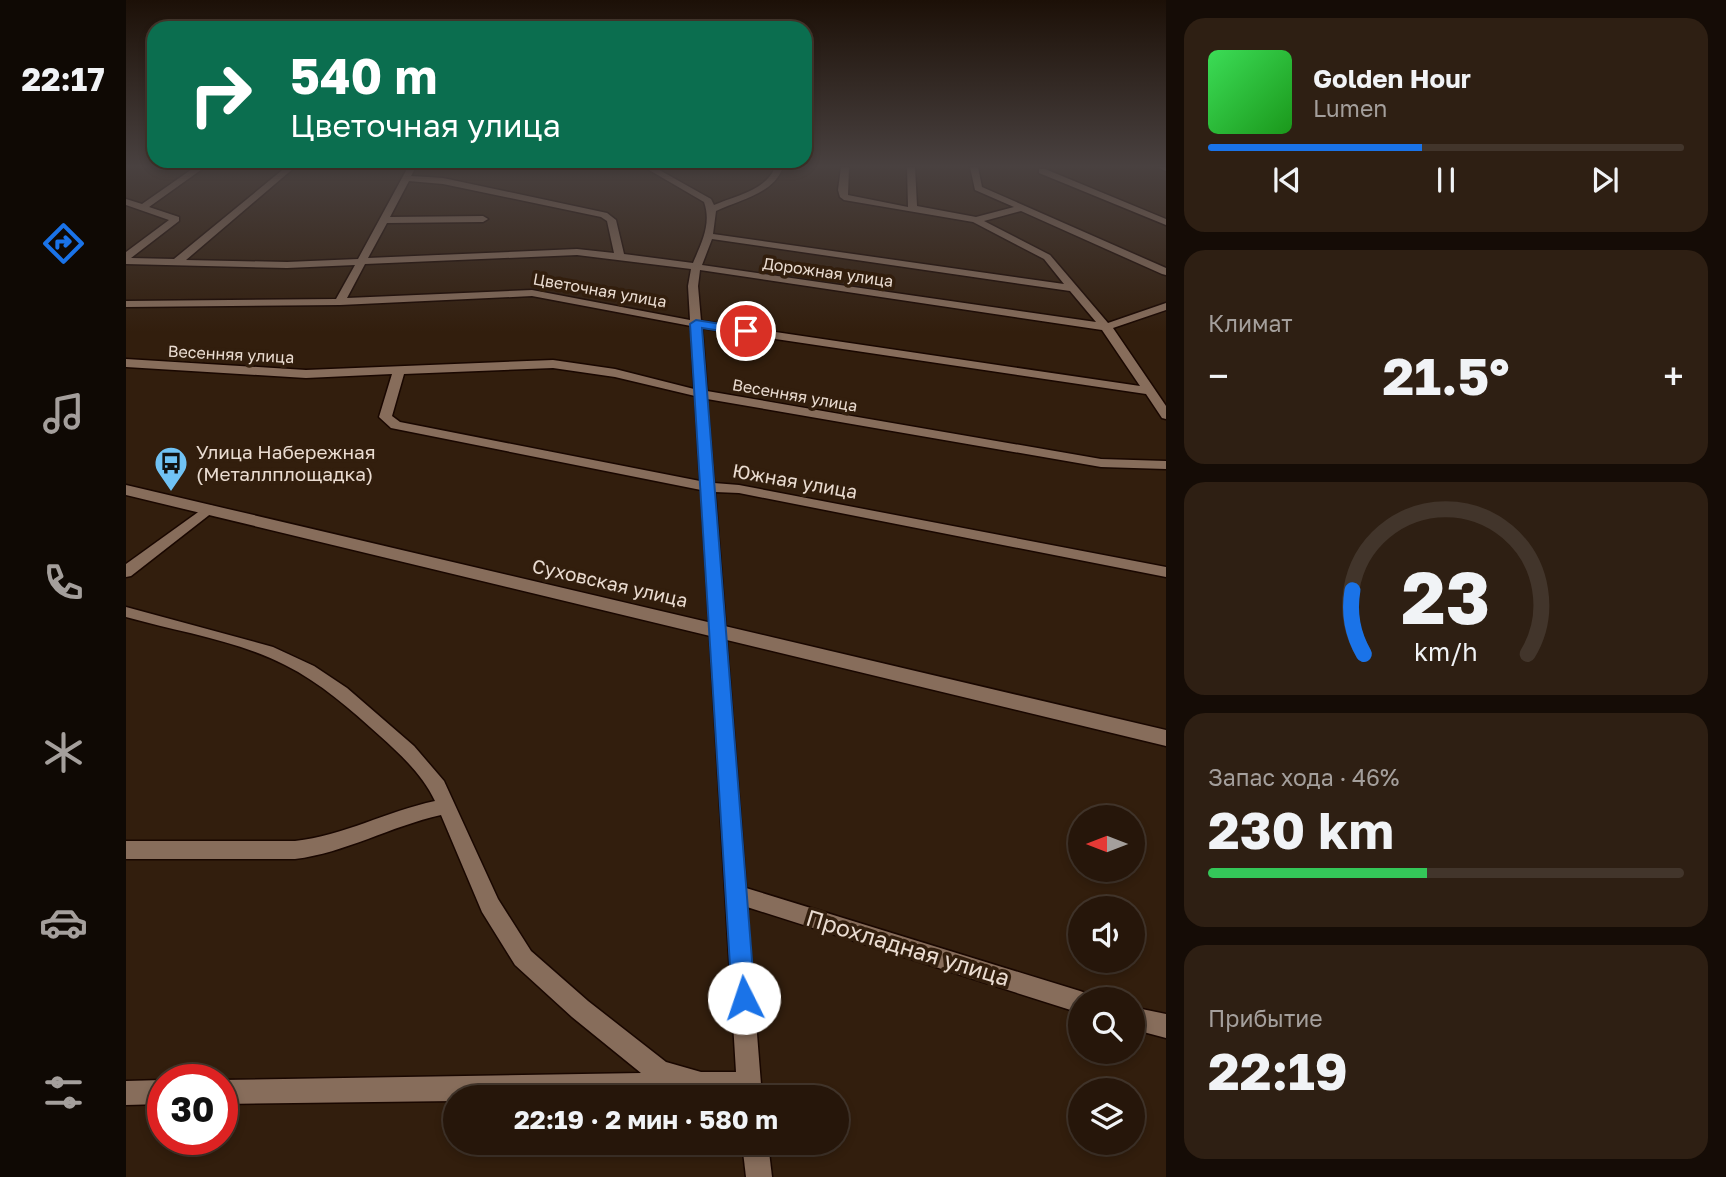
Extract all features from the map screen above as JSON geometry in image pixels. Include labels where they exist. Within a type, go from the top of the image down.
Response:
[{"type":"street","points":[[127,256],[172,222]]},
{"type":"street","points":[[176,263],[225,222]]},
{"type":"street","points":[[340,302],[382,222]]},
{"type":"street","points":[[611,222],[620,256]]},
{"type":"street","points":[[711,222],[709,236],[694,274],[696,324],[749,1085]]},
{"type":"street","points":[[979,222],[1041,253],[1059,270],[1106,327],[1147,391],[1166,415]]},
{"type":"street","points":[[1053,222],[1166,272]]},
{"type":"street","points":[[709,236],[1073,288]]},
{"type":"street","name":"Дорожная улица","points":[[127,256],[176,263],[287,265],[577,252],[1106,327]]},
{"type":"street","name":"Цветочная улица","points":[[126,304],[340,302],[532,293],[696,324],[1147,391]]},
{"type":"street","points":[[1106,327],[1166,306]]},
{"type":"street","name":"Весенняя улица","points":[[126,363],[306,374],[553,364],[615,373],[701,394],[1101,463],[1166,465]]},
{"type":"street","name":"Южная улица","points":[[398,371],[385,417],[396,425],[708,487],[739,489],[1166,572]]},
{"type":"street","name":"Суховская улица","points":[[126,490],[1166,738]]},
{"type":"street","points":[[126,572],[208,509]]},
{"type":"street","points":[[126,612],[264,650],[307,669],[357,704],[408,751],[443,794],[490,905],[523,958],[580,1009],[659,1072],[701,1085]]},
{"type":"street","points":[[126,850],[295,850],[320,847],[405,815],[447,806]]},
{"type":"street","name":"Прохладная улица","points":[[736,894],[1068,998]]},
{"type":"street","points":[[1145,1021],[1166,1026]]},
{"type":"street","points":[[238,1092],[443,1090]]},
{"type":"street","points":[[126,1093],[147,1092]]},
{"type":"street","points":[[756,1155],[759,1177]]},
{"type":"place","name":"Улица Набережная (Металлплощадка)","points":[[171,493]]},
{"type":"route","points":[[744,998],[696,324],[746,331]]}]
